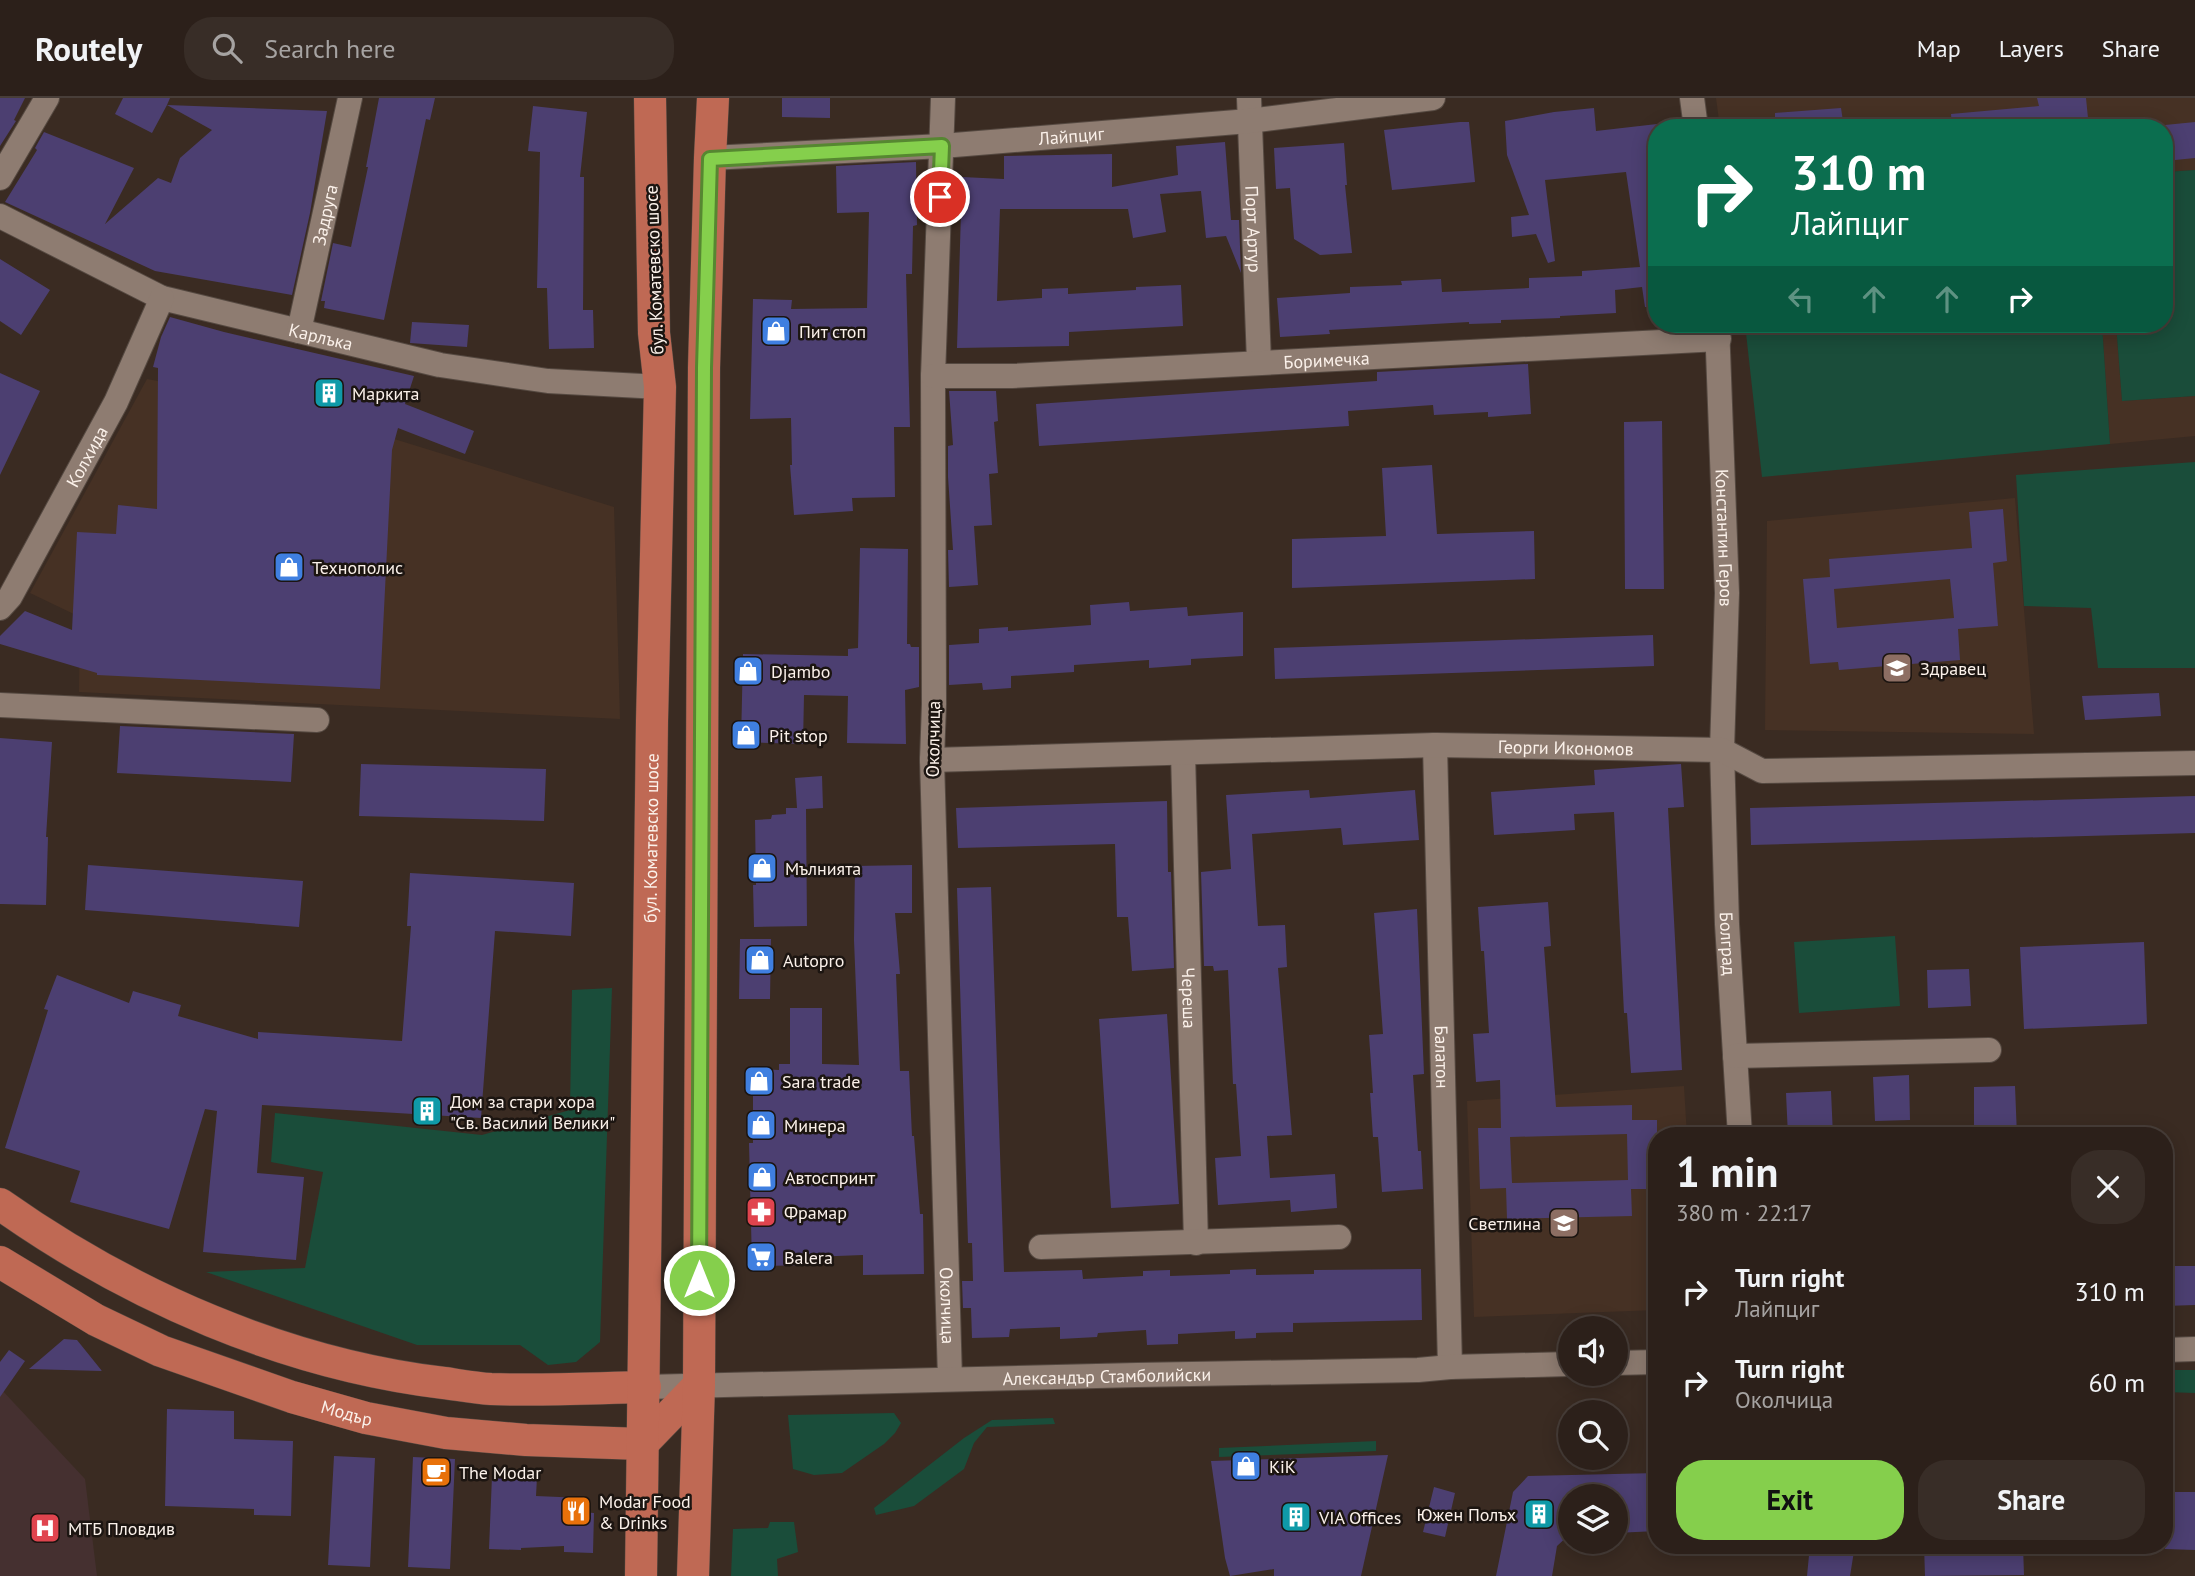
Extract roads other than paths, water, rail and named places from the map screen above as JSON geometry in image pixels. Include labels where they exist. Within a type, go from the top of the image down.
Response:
[{"type":"main road","name":"бул. Коматевско шосе","points":[[641,1576],[652,721],[660,387],[654,333],[650,98]]},
{"type":"main road","points":[[693,1576],[699,1385],[704,368],[713,98]]},
{"type":"main road","points":[[0,1204],[88,1260],[158,1297],[240,1332],[316,1357],[396,1377],[491,1389],[645,1387]]},
{"type":"main road","name":"Модър","points":[[0,1262],[96,1320],[161,1351],[292,1397],[366,1418],[446,1433],[526,1440],[642,1444]]},
{"type":"main road","points":[[642,1444],[699,1385]]},
{"type":"street","points":[[0,178],[47,98]]},
{"type":"street","name":"Задруга","points":[[299,331],[350,98]]},
{"type":"street","name":"Околчица","points":[[943,98],[933,376],[932,760],[950,1379]]},
{"type":"street","name":"Лайпциг","points":[[710,159],[942,146],[1249,110],[1433,98]]},
{"type":"street","points":[[1692,98],[1695,119]]},
{"type":"street","name":"Порт Артур","points":[[1249,110],[1259,362]]},
{"type":"street","name":"Карлъка","points":[[0,216],[162,298],[440,365],[548,381],[660,387]]},
{"type":"street","name":"Колхида","points":[[0,608],[10,597],[116,402],[162,298]]},
{"type":"street","name":"Боримечка","points":[[933,376],[1012,376],[1259,362],[1688,333]]},
{"type":"street","name":"Константин Геров","points":[[1718,333],[1727,593],[1722,750]]},
{"type":"street","points":[[0,705],[317,720]]},
{"type":"street","name":"Георги Икономов","points":[[932,760],[1435,745],[1722,750],[1762,771],[2195,763]]},
{"type":"street","name":"Балатон","points":[[1435,745],[1450,1367]]},
{"type":"street","name":"Болград","points":[[1722,750],[1727,924],[1739,1127]]},
{"type":"street","name":"Череша","points":[[1183,753],[1196,1242]]},
{"type":"street","points":[[1735,1056],[1989,1050]]},
{"type":"street","points":[[1041,1247],[1339,1237]]},
{"type":"street","points":[[2173,1350],[2195,1349]]},
{"type":"street","points":[[1628,1363],[1648,1362]]},
{"type":"street","name":"Александър Стамболийски","points":[[645,1387],[1418,1370],[1558,1364]]},
{"type":"place","name":"Пит стоп","points":[[776,331]]},
{"type":"place","name":"Маркита","points":[[329,393]]},
{"type":"place","name":"Технополис","points":[[289,567]]},
{"type":"place","name":"Здравец","points":[[1897,668]]},
{"type":"place","name":"Djambo","points":[[748,671]]},
{"type":"place","name":"Pit stop","points":[[746,735]]},
{"type":"place","name":"Мълнията","points":[[762,868]]},
{"type":"place","name":"Autopro","points":[[760,960]]},
{"type":"place","name":"Sara trade","points":[[759,1081]]},
{"type":"place","name":"Дом за стари хора \"Св. Василий Велики\"","points":[[427,1111]]},
{"type":"place","name":"Минера","points":[[761,1125]]},
{"type":"place","name":"Автоспринт","points":[[762,1177]]},
{"type":"place","name":"Фрамар","points":[[761,1212]]},
{"type":"place","name":"Светлина","points":[[1564,1223]]},
{"type":"place","name":"Balera","points":[[761,1257]]},
{"type":"place","name":"KiK","points":[[1246,1466]]},
{"type":"place","name":"The Modar","points":[[436,1472]]},
{"type":"place","name":"Modar Food & Drinks","points":[[576,1511]]},
{"type":"place","name":"Южен Полъх","points":[[1539,1514]]},
{"type":"place","name":"VIA Offices","points":[[1296,1517]]},
{"type":"place","name":"МТБ Пловдив","points":[[45,1528]]}]
